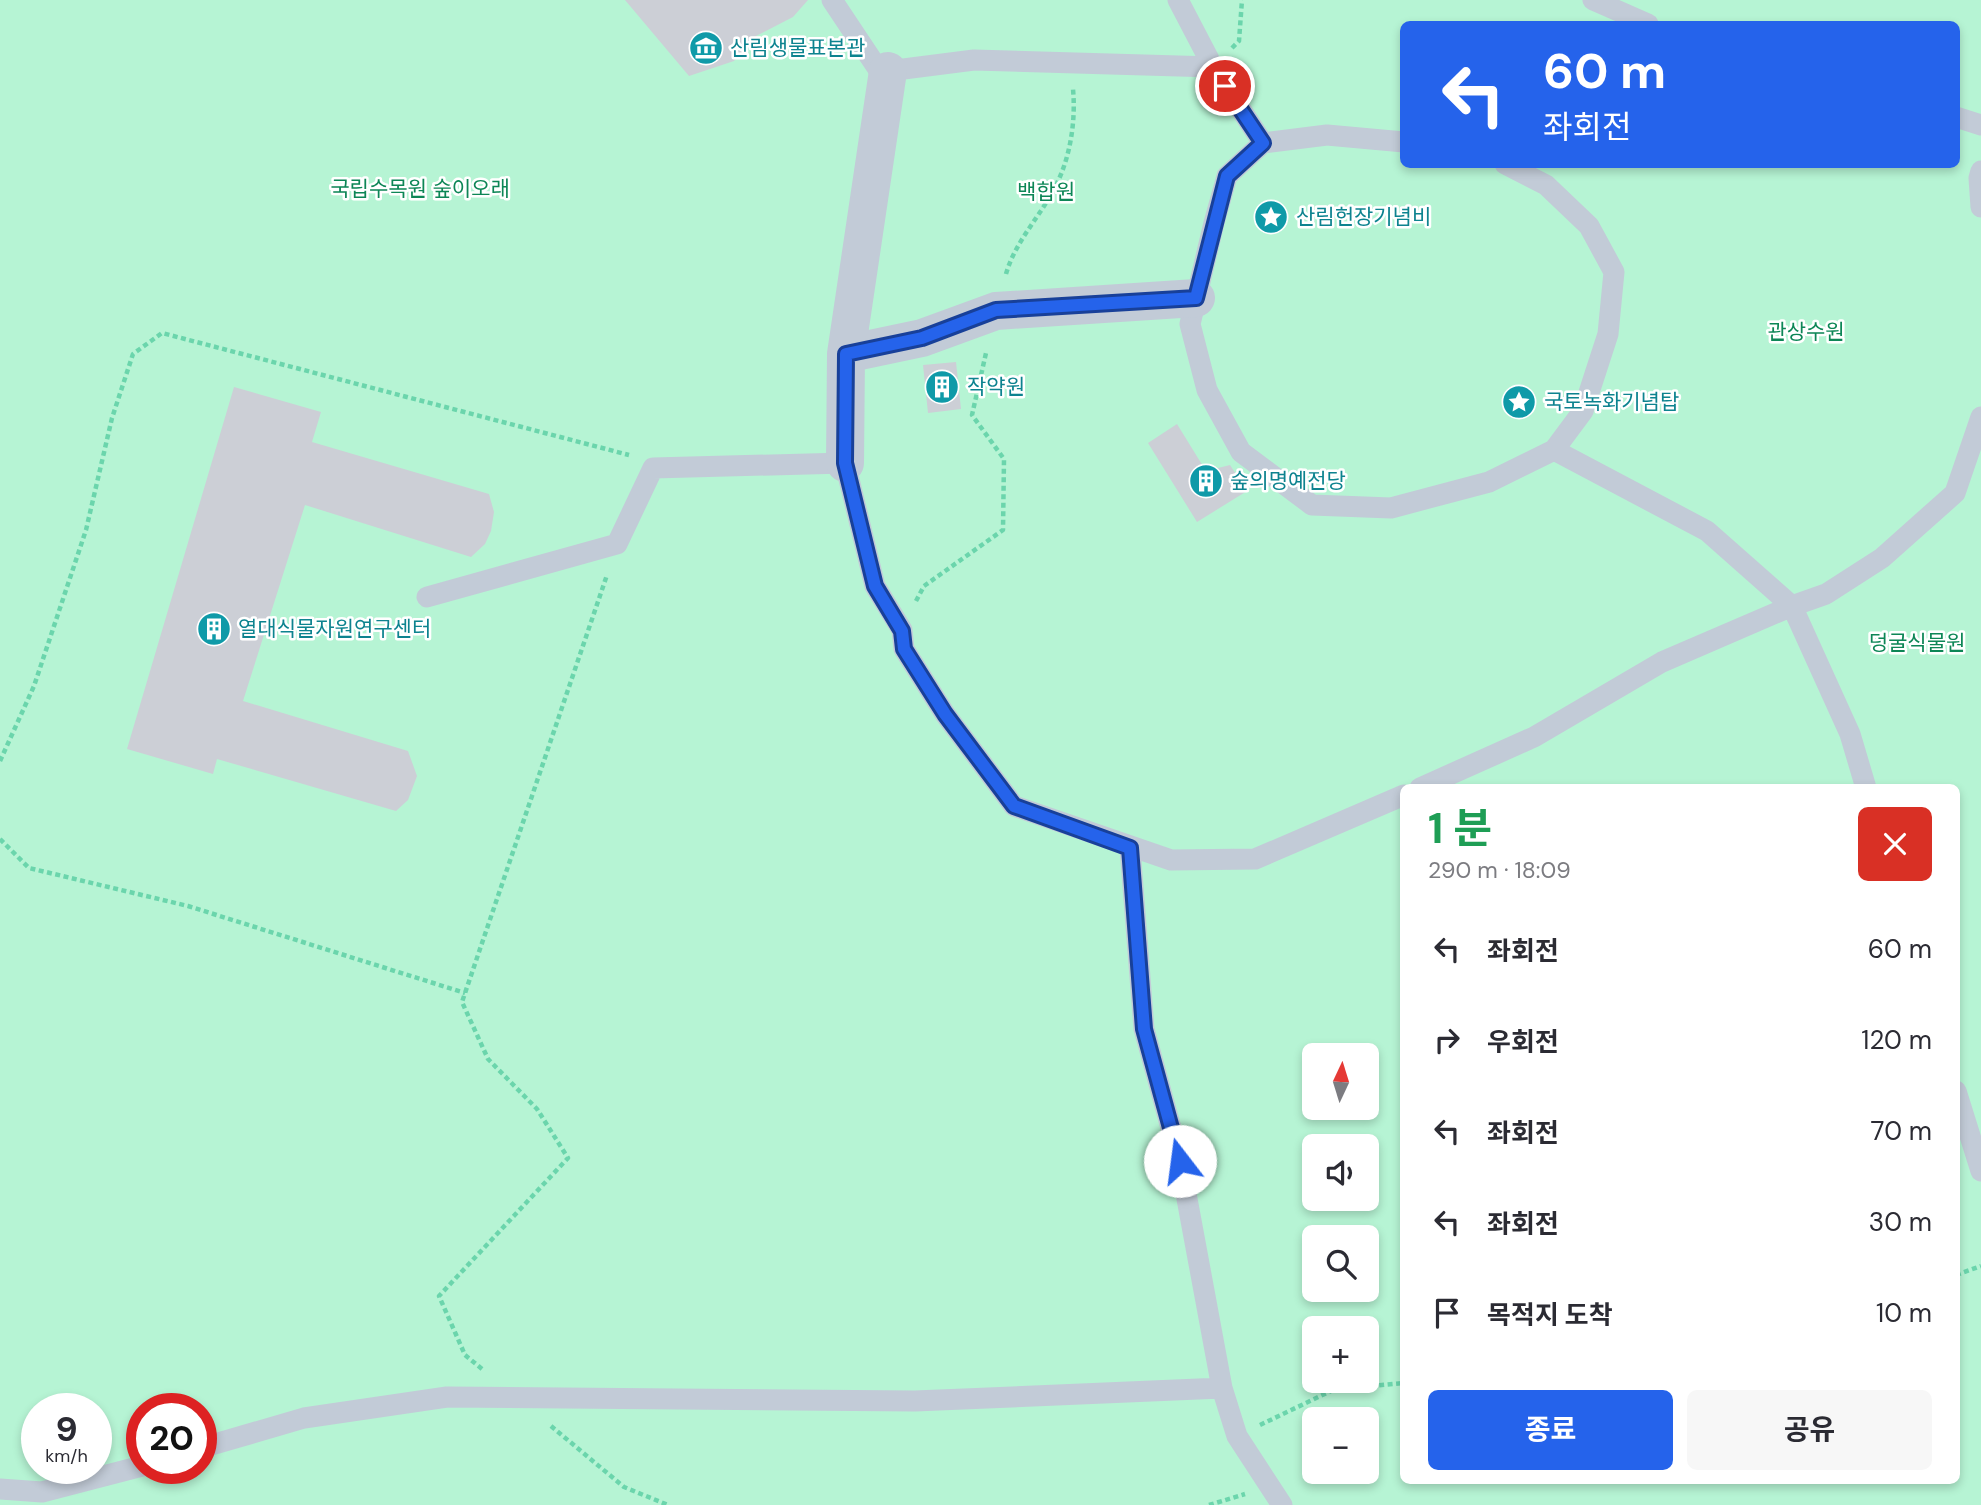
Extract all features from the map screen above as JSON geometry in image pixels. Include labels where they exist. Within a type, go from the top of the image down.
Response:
[{"type":"street","points":[[845,463],[846,354],[888,71]]},
{"type":"street","points":[[846,354],[922,338],[996,310],[1196,298]]},
{"type":"lane","points":[[832,0],[880,72],[974,60],[1070,65],[1213,67]]},
{"type":"lane","points":[[1178,0],[1213,67],[1263,143]]},
{"type":"lane","points":[[1593,0],[1641,21]]},
{"type":"lane","points":[[1960,118],[1981,125]]},
{"type":"lane","points":[[1400,142],[1327,135],[1263,143],[1227,176],[1196,298],[1190,324],[1207,390],[1241,453],[1312,505],[1391,508],[1489,482],[1554,450],[1583,411],[1608,334],[1614,272],[1589,226],[1546,185],[1513,168]]},
{"type":"lane","points":[[1981,171],[1981,207]]},
{"type":"lane","points":[[1429,784],[1534,737],[1662,662],[1826,594],[1882,558],[1955,493],[1981,417]]},
{"type":"lane","points":[[1554,450],[1707,531],[1792,606],[1850,734],[1865,784]]},
{"type":"lane","points":[[427,597],[617,544],[653,468],[845,463],[875,586],[902,631],[904,649],[945,714],[1014,806],[1171,860],[1255,859],[1400,797]]},
{"type":"lane","points":[[1130,848],[1144,1029],[1180,1161],[1222,1388],[1237,1436],[1282,1505]]},
{"type":"lane","points":[[1960,1104],[1981,1171]]},
{"type":"lane","points":[[217,1443],[304,1419],[447,1397],[915,1401],[1222,1388]]},
{"type":"lane","points":[[0,1489],[42,1492],[126,1470]]},
{"type":"path","points":[[1213,67],[1240,41],[1242,0]]},
{"type":"path","points":[[902,631],[924,586],[1003,530],[1004,458],[972,415],[1010,258],[1055,187],[1076,119],[1070,65]]},
{"type":"path","points":[[0,761],[34,686],[86,530],[111,418],[133,354],[162,333],[636,457],[653,468]]},
{"type":"path","points":[[617,544],[462,1002],[488,1059],[537,1109],[568,1158],[439,1296],[465,1355],[624,1487],[668,1505]]},
{"type":"path","points":[[0,839],[29,868],[188,906],[465,993]]},
{"type":"path","points":[[1960,1274],[1981,1266]]},
{"type":"path","points":[[1237,1436],[1335,1390],[1400,1383]]},
{"type":"green space","points":[[0,0],[1981,0],[1981,1505],[0,1505]]},
{"type":"building","name":"산림생물표본관","points":[[625,0],[808,0],[793,17],[756,36],[734,61],[689,76]]},
{"type":"building","name":"작약원","points":[[956,362],[961,409],[928,413],[923,365]]},
{"type":"building","name":"열대식물자원연구센터","points":[[234,387],[321,412],[312,442],[489,494],[494,512],[491,531],[485,544],[471,557],[305,505],[243,701],[408,751],[417,776],[408,800],[396,811],[217,759],[213,774],[127,749]]},
{"type":"building","name":"숲의명예전당","points":[[1177,424],[1206,471],[1230,465],[1247,491],[1197,522],[1148,443]]},
{"type":"place","name":"산림생물표본관","points":[[706,48]]},
{"type":"place","name":"산림헌장기념비","points":[[1271,217]]},
{"type":"place","name":"작약원","points":[[942,387]]},
{"type":"place","name":"국토녹화기념탑","points":[[1519,402]]},
{"type":"place","name":"숲의명예전당","points":[[1206,481]]},
{"type":"place","name":"열대식물자원연구센터","points":[[214,629]]},
{"type":"route","points":[[1180,1161],[1144,1029],[1130,848],[1014,806],[945,714],[904,649],[902,631],[875,586],[845,463],[846,354],[922,338],[996,310],[1196,298],[1227,176],[1263,143],[1225,86]]},
{"type":"park label","name":"국립수목원 숲이오래","points":[[420,189]]},
{"type":"park label","name":"백합원","points":[[1046,192]]},
{"type":"park label","name":"관상수원","points":[[1806,332]]},
{"type":"park label","name":"덩굴식물원","points":[[1917,643]]}]
